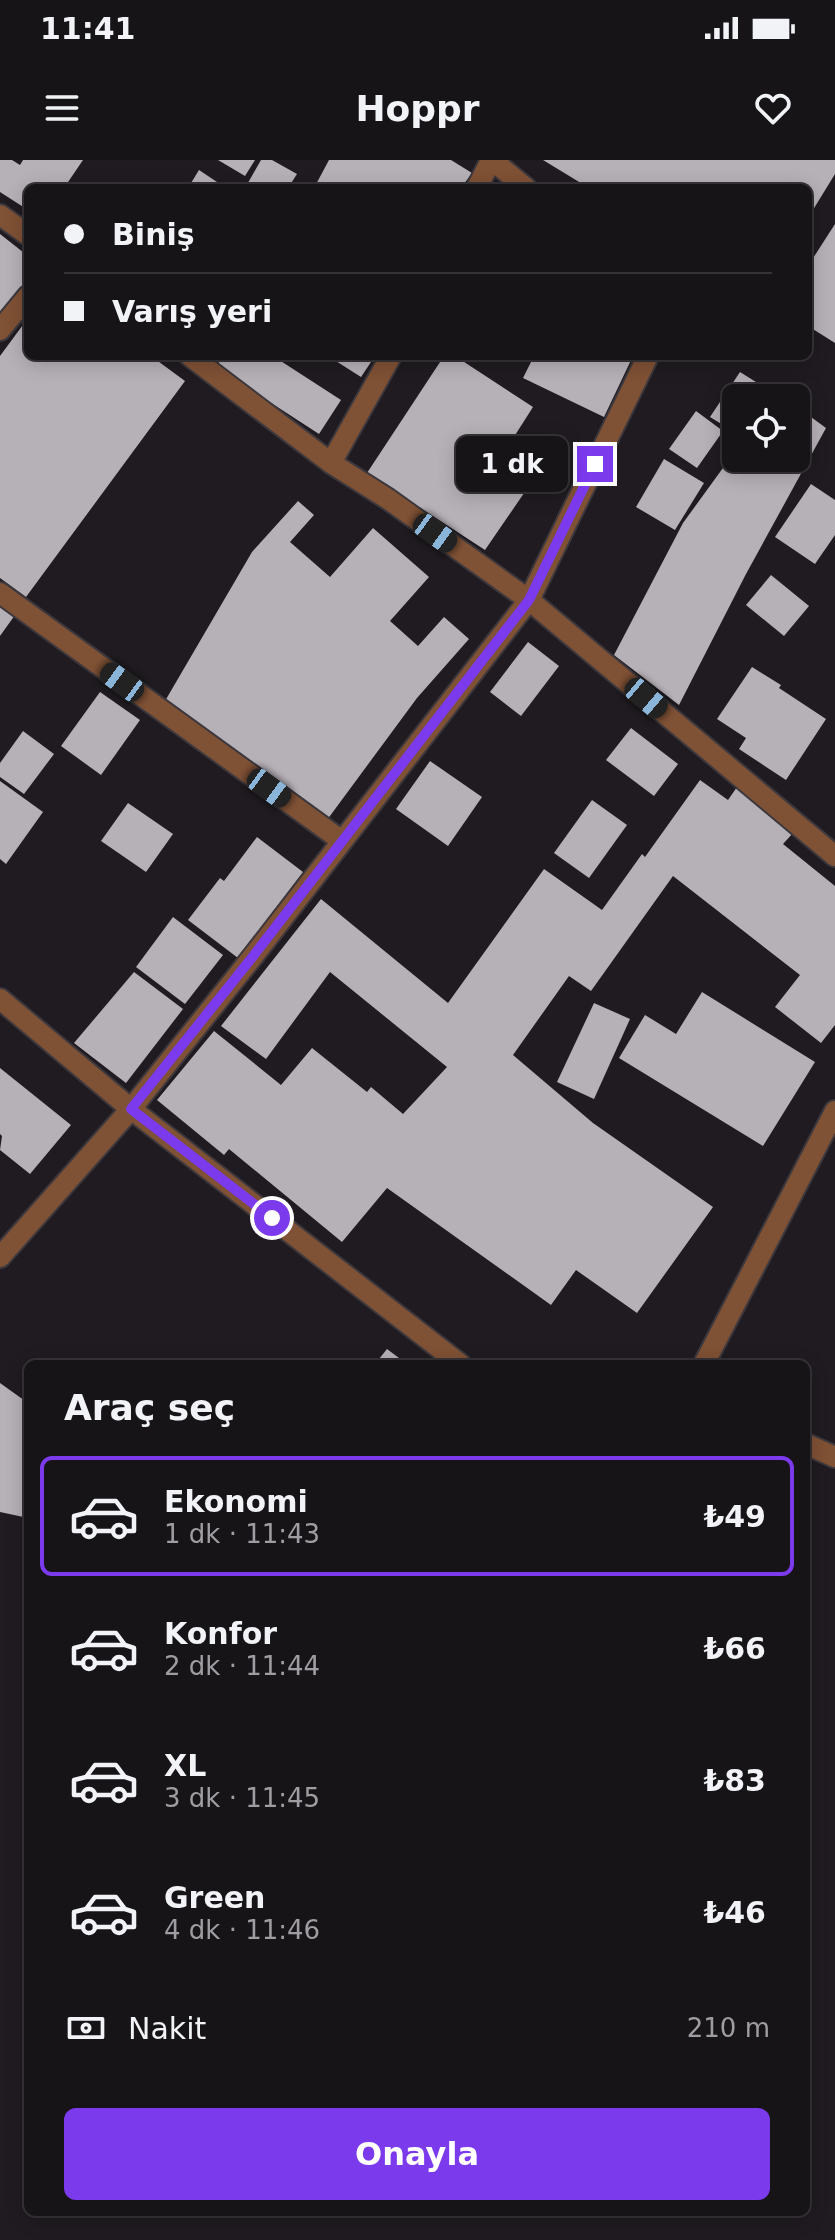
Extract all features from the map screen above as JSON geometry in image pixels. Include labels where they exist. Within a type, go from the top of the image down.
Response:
[{"type":"street","points":[[479,184],[492,160],[521,184]]},
{"type":"street","points":[[0,215],[24,232]]},
{"type":"street","points":[[0,330],[24,301]]},
{"type":"street","points":[[195,360],[331,463],[388,499],[529,600],[835,856]]},
{"type":"street","points":[[331,463],[389,360]]},
{"type":"street","points":[[0,1257],[131,1109],[529,600],[646,360]]},
{"type":"street","points":[[0,593],[342,841]]},
{"type":"street","points":[[0,999],[131,1109],[455,1360]]},
{"type":"street","points":[[706,1360],[835,1111]]},
{"type":"street","points":[[810,1446],[835,1457]]},
{"type":"building","points":[[0,160],[12,160],[20,165],[23,160],[83,160],[67,184],[24,184],[24,207],[0,192]]},
{"type":"building","points":[[218,160],[255,160],[245,176]]},
{"type":"building","points":[[261,160],[272,160],[297,174],[291,184],[247,184]]},
{"type":"building","points":[[329,160],[451,160],[472,173],[464,184],[316,184]]},
{"type":"building","points":[[543,160],[835,160],[835,174],[812,211],[812,184],[582,184]]},
{"type":"building","points":[[199,170],[220,184],[190,184]]},
{"type":"building","points":[[835,224],[835,343],[812,329],[812,260]]},
{"type":"building","points":[[0,234],[24,253],[24,289],[0,318]]},
{"type":"building","points":[[24,323],[24,360],[156,360],[185,381],[26,597],[0,578],[0,356]]},
{"type":"building","points":[[220,360],[279,360],[341,400],[319,434],[216,367]]},
{"type":"building","points":[[334,360],[372,360],[361,377]]},
{"type":"building","points":[[441,360],[461,360],[533,407],[498,462],[531,483],[485,550],[367,473]]},
{"type":"building","points":[[532,360],[631,360],[604,417],[523,378]]},
{"type":"building","points":[[740,372],[759,384],[732,384]]},
{"type":"building","points":[[722,399],[722,424],[710,417]]},
{"type":"building","points":[[696,411],[722,430],[697,468],[669,449]]},
{"type":"building","points":[[810,416],[826,428],[810,457]]},
{"type":"building","points":[[664,459],[704,483],[675,530],[636,507]]},
{"type":"building","points":[[722,469],[722,472],[802,472],[679,705],[614,655],[683,523]]},
{"type":"building","points":[[811,484],[835,500],[835,535],[815,564],[775,537]]},
{"type":"building","points":[[298,501],[314,515],[290,542],[330,577],[373,528],[429,577],[390,621],[418,646],[444,617],[469,639],[417,698],[327,820],[165,701],[252,552]]},
{"type":"building","points":[[771,575],[809,606],[784,636],[746,605]]},
{"type":"building","points":[[0,604],[15,615],[0,636]]},
{"type":"building","points":[[528,642],[559,666],[521,716],[490,692]]},
{"type":"building","points":[[752,667],[826,719],[786,780],[739,749],[746,738],[717,719]]},
{"type":"building","points":[[100,692],[140,720],[101,775],[61,746]]},
{"type":"building","points":[[631,728],[678,764],[654,796],[606,760]]},
{"type":"building","points":[[23,731],[54,754],[24,794],[0,777],[0,763]]},
{"type":"building","points":[[430,761],[482,797],[448,846],[396,809]]},
{"type":"building","points":[[700,780],[728,800],[737,787],[793,833],[783,844],[835,886],[835,1025],[821,1043],[775,1007],[800,975],[673,876],[591,991],[569,976],[513,1055],[593,1123],[713,1207],[637,1313],[576,1270],[551,1305],[387,1188],[342,1242],[229,1149],[224,1155],[157,1100],[214,1031],[281,1085],[312,1048],[367,1092],[371,1087],[403,1114],[447,1067],[330,972],[266,1059],[221,1026],[321,899],[448,1003],[544,869],[602,910],[642,854],[645,857]]},
{"type":"building","points":[[0,781],[43,812],[6,864],[0,859]]},
{"type":"building","points":[[592,800],[627,825],[589,878],[554,853]]},
{"type":"building","points":[[128,803],[173,834],[146,872],[101,841]]},
{"type":"building","points":[[257,837],[303,872],[238,958],[188,920],[220,878],[224,881]]},
{"type":"building","points":[[173,917],[223,955],[185,1004],[136,967]]},
{"type":"building","points":[[134,972],[183,1009],[126,1083],[74,1043]]},
{"type":"building","points":[[702,992],[815,1062],[763,1146],[619,1058],[645,1015],[676,1034]]},
{"type":"building","points":[[594,1003],[630,1019],[594,1099],[557,1082]]},
{"type":"building","points":[[0,1068],[71,1125],[30,1174],[0,1150]]},
{"type":"building","points":[[387,1349],[402,1360],[378,1360]]},
{"type":"building","points":[[0,1383],[24,1400],[24,1517],[0,1512]]},
{"type":"route","points":[[272,1218],[131,1109],[529,600],[595,464]]}]
